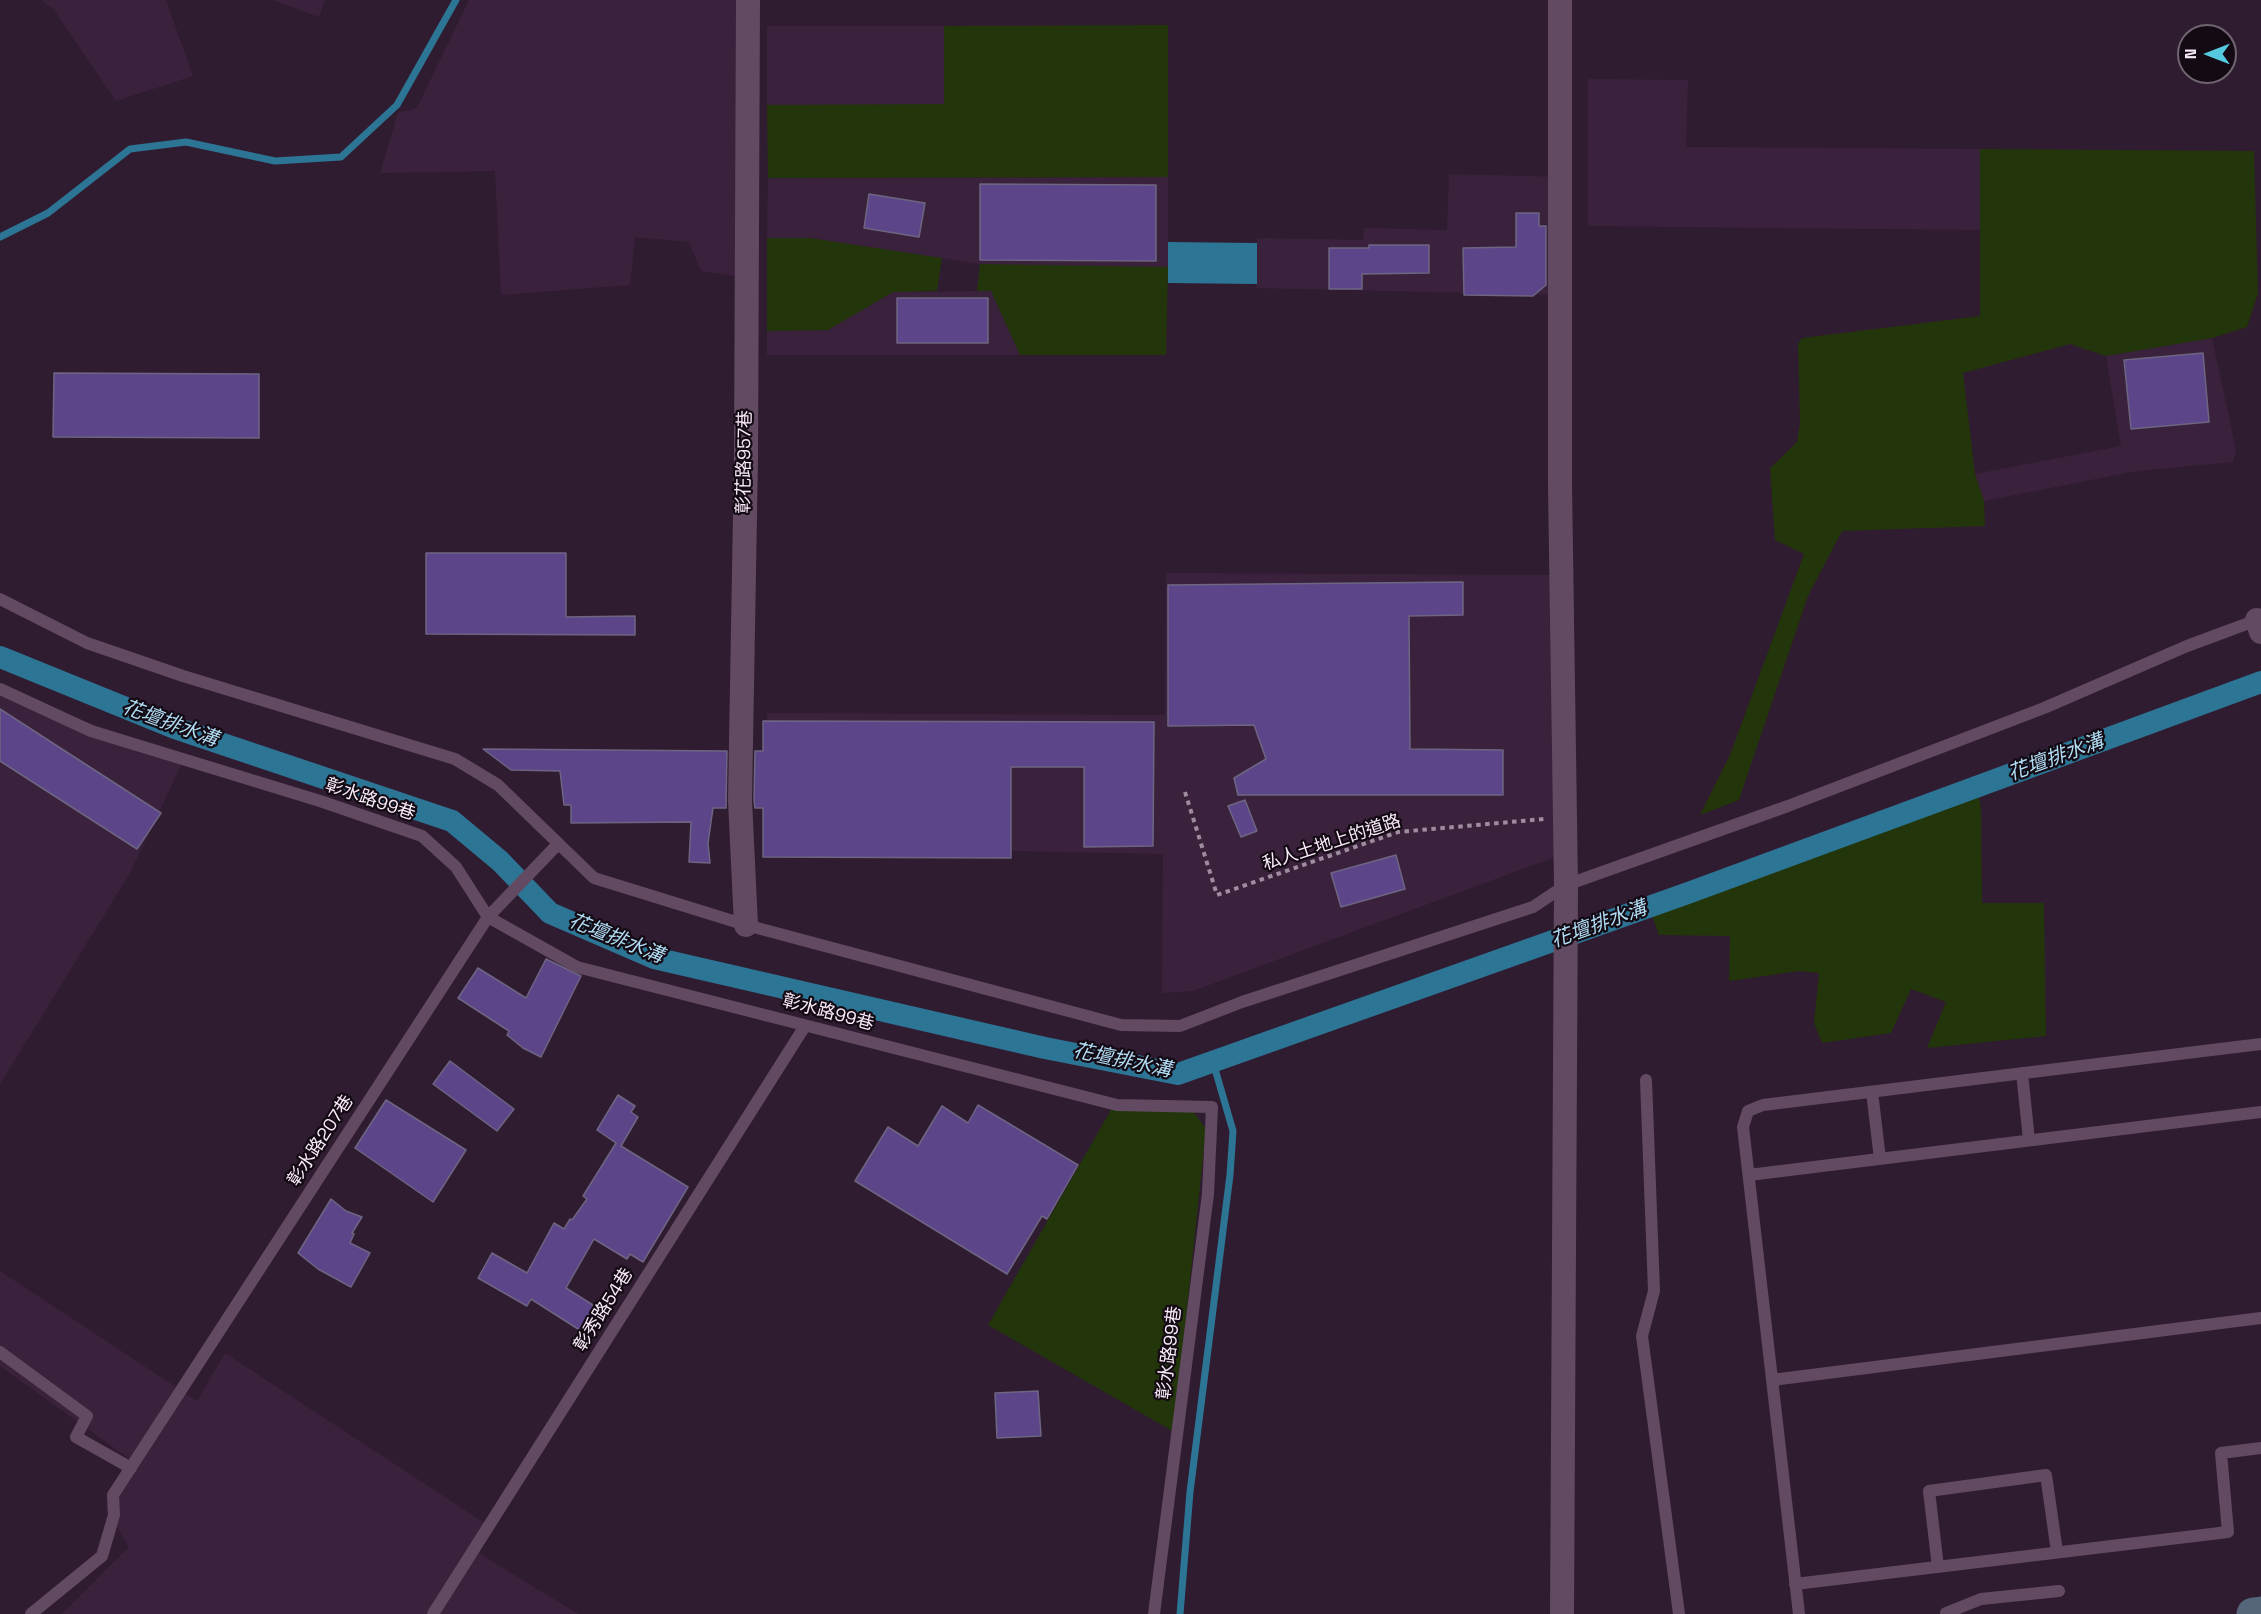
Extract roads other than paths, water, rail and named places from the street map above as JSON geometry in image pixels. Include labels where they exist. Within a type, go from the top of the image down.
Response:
[{"type":"street","name":"彰花路957巷","points":[[746,925],[740,800],[746,446],[748,0]]},
{"type":"street","points":[[1560,0],[1560,485],[1566,885],[1562,1614]]},
{"type":"street","points":[[2253,1614],[2261,1613]]},
{"type":"lane","points":[[0,599],[87,643],[183,676],[455,759],[498,785],[557,845],[594,878],[746,925],[1121,1025],[1180,1026],[1242,1002],[1533,907],[1566,885],[1822,794],[2044,708],[2187,646],[2260,624]]},
{"type":"lane","name":"彰水路99巷","points":[[0,689],[91,731],[320,801],[422,836],[456,867],[488,917],[577,967],[1117,1105],[1212,1107],[1208,1194],[1154,1614]]},
{"type":"lane","name":"彰水路207巷","points":[[31,1614],[102,1556],[114,1515],[113,1495],[488,917],[557,845]]},
{"type":"lane","name":"彰秀路54巷","points":[[433,1614],[806,1026]]},
{"type":"lane","points":[[1799,1614],[1743,1127],[1748,1111],[1763,1105],[2261,1044]]},
{"type":"lane","points":[[2022,1073],[2030,1140]]},
{"type":"lane","points":[[1646,1080],[1654,1291],[1642,1336],[1679,1614]]},
{"type":"lane","points":[[1872,1092],[1880,1159]]},
{"type":"lane","points":[[1749,1175],[2261,1112]]},
{"type":"lane","points":[[1772,1380],[2261,1318]]},
{"type":"lane","points":[[0,1352],[87,1416],[75,1437],[131,1468]]},
{"type":"lane","points":[[1795,1584],[2228,1532],[2221,1453],[2261,1448]]},
{"type":"lane","points":[[1938,1567],[1929,1491],[2046,1475],[2057,1552]]},
{"type":"lane","points":[[1943,1614],[1981,1599],[2059,1591]]},
{"type":"water","points":[[1168,242],[1257,243],[1257,284],[1168,283]]},
{"type":"waterway","points":[[0,237],[48,213],[130,149],[186,142],[275,161],[341,157],[397,105],[456,0]]},
{"type":"waterway","name":"花壇排水溝","points":[[0,657],[175,728],[452,821],[500,861],[550,913],[654,958],[1045,1048],[1178,1074],[1688,893],[2261,682]]},
{"type":"waterway","points":[[1180,1614],[1190,1492],[1230,1175],[1233,1131],[1213,1062]]}]
